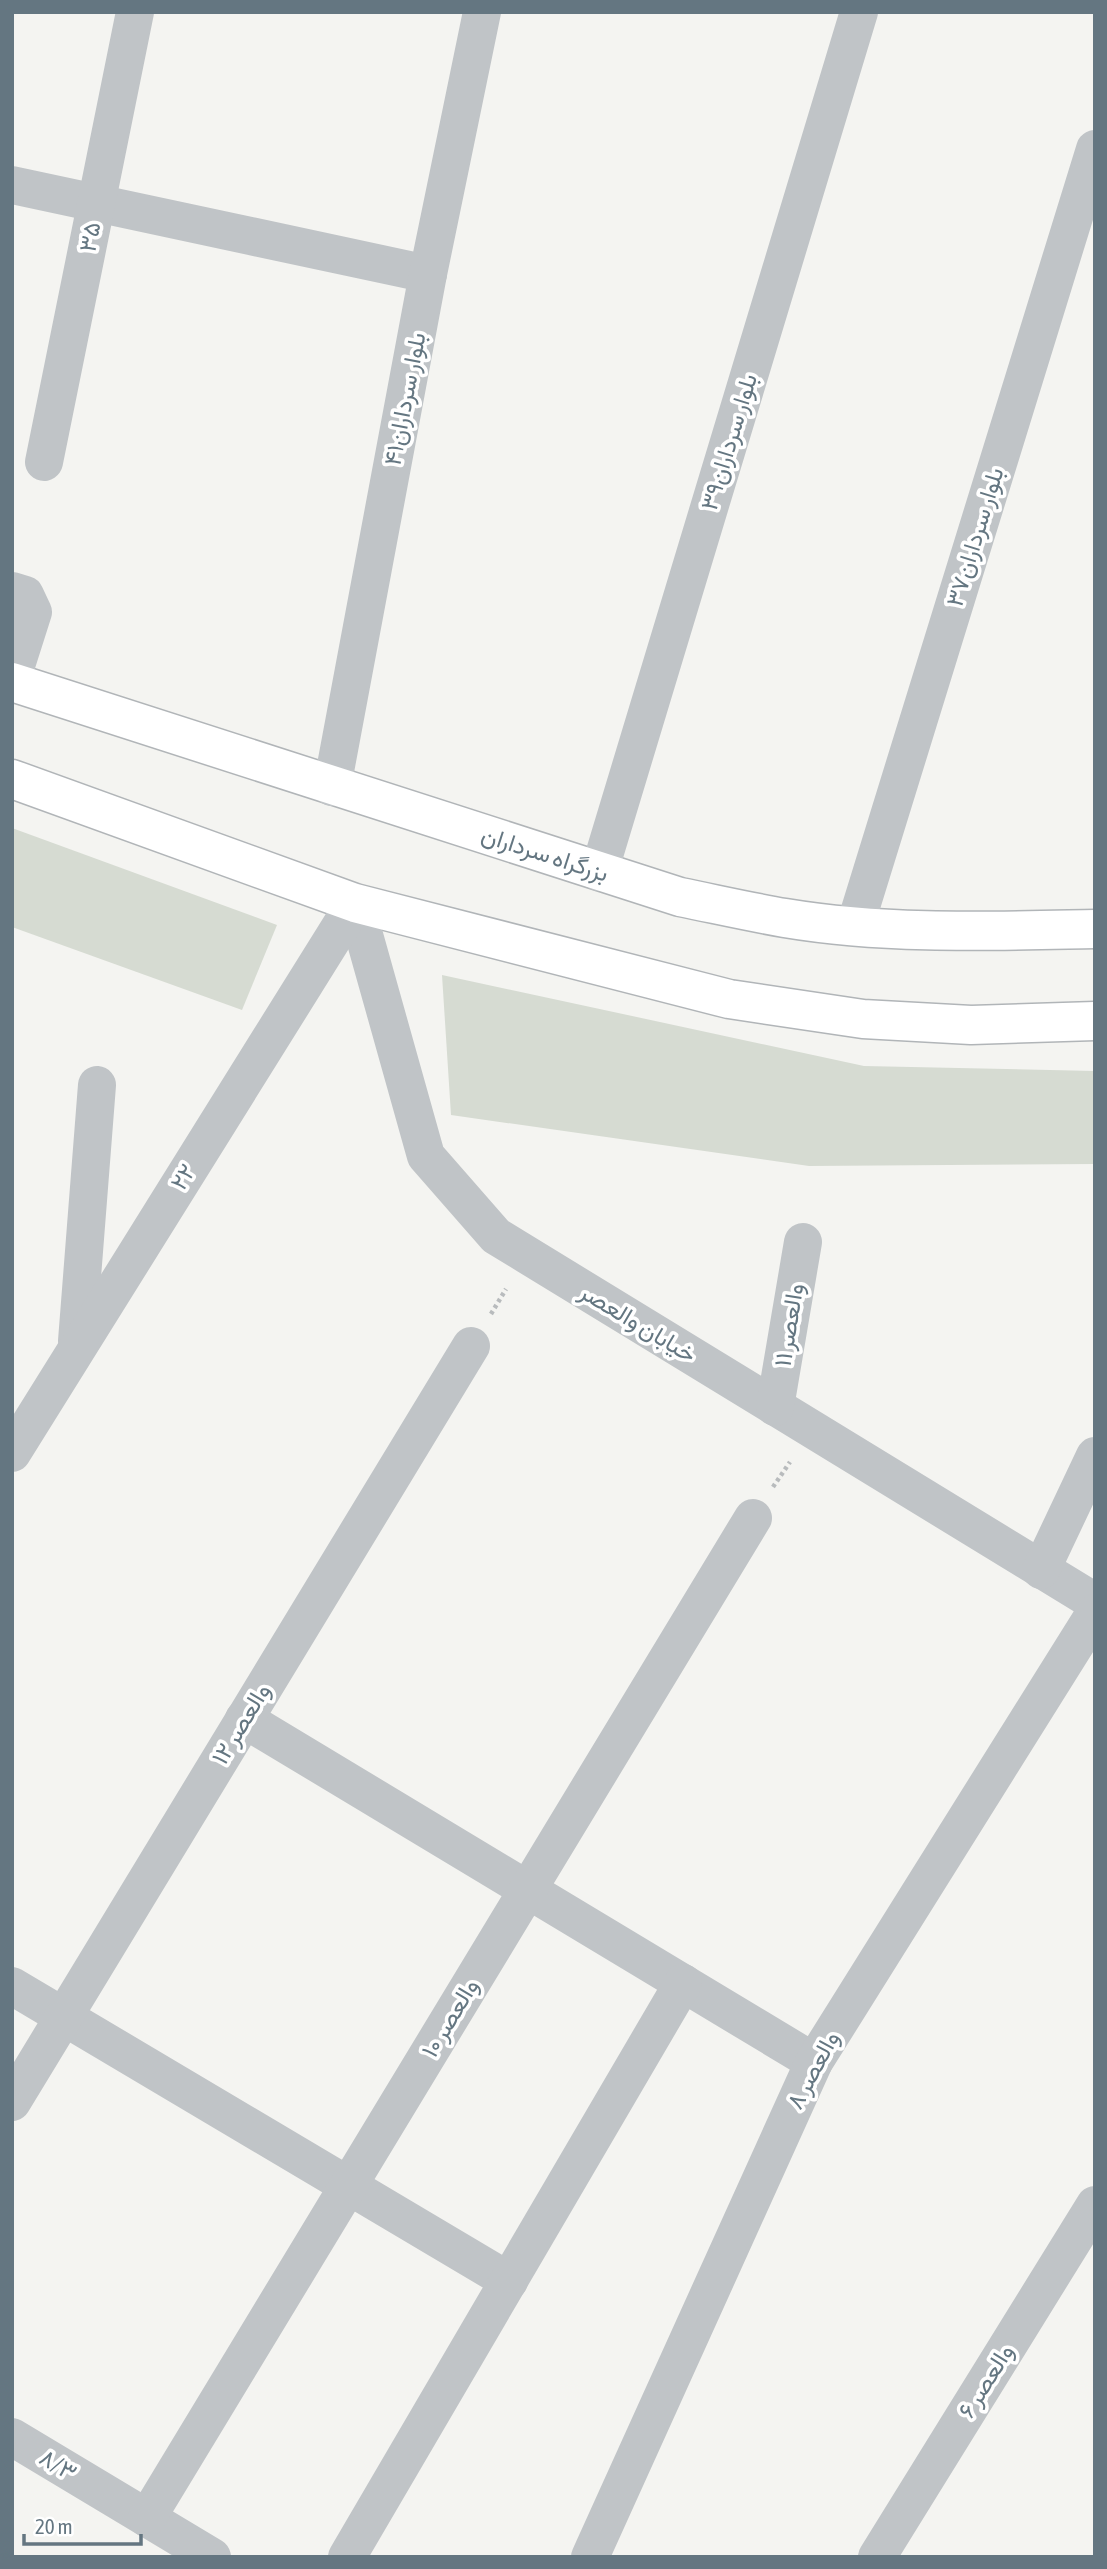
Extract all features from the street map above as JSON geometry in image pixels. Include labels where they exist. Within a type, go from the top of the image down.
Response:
[{"type":"highway","name":"بزرگراه سرداران","points":[[12,680],[332,787],[598,872],[694,899],[786,918],[855,926],[975,931],[1095,929]]},
{"type":"highway","points":[[12,779],[355,903],[729,999],[863,1019],[971,1025],[1095,1021]]},
{"type":"street","name":"۳۵","points":[[44,463],[135,12]]},
{"type":"street","name":"بلوار سرداران۴۱","points":[[332,787],[428,274],[482,12]]},
{"type":"street","name":"بلوار سرداران۳۹","points":[[598,872],[859,12]]},
{"type":"street","name":"بلوار سرداران۳۷","points":[[855,926],[1095,149]]},
{"type":"street","points":[[12,185],[428,274]]},
{"type":"street","points":[[12,591],[25,595],[33,612],[12,680]]},
{"type":"street","name":"خیابان والعصر","points":[[355,903],[426,1156],[496,1236],[1095,1602]]},
{"type":"street","name":"۲۲","points":[[12,1452],[355,903]]},
{"type":"street","points":[[76,1347],[97,1085]]},
{"type":"street","name":"والعصر ۱۱","points":[[775,1407],[803,1242]]},
{"type":"street","name":"والعصر ۱۲","points":[[12,2102],[471,1346]]},
{"type":"street","points":[[1041,1570],[1095,1456]]},
{"type":"street","name":"والعصر ۱۰","points":[[147,2518],[753,1518]]},
{"type":"street","name":"والعصر ۸","points":[[590,2557],[814,2062],[1095,1613]]},
{"type":"street","points":[[244,1719],[814,2062]]},
{"type":"street","points":[[347,2557],[683,1983]]},
{"type":"street","points":[[12,1986],[509,2281]]},
{"type":"street","name":"والعصر ۶","points":[[877,2557],[1095,2205]]},
{"type":"street","name":"۸/۳","points":[[12,2437],[212,2557]]},
{"type":"path","points":[[471,1346],[527,1255]]},
{"type":"path","points":[[753,1518],[812,1430]]},
{"type":"shaded area","points":[[12,828],[277,925],[242,1010],[12,927]]},
{"type":"shaded area","points":[[442,975],[864,1066],[1095,1071],[1095,1164],[809,1166],[451,1115]]}]
